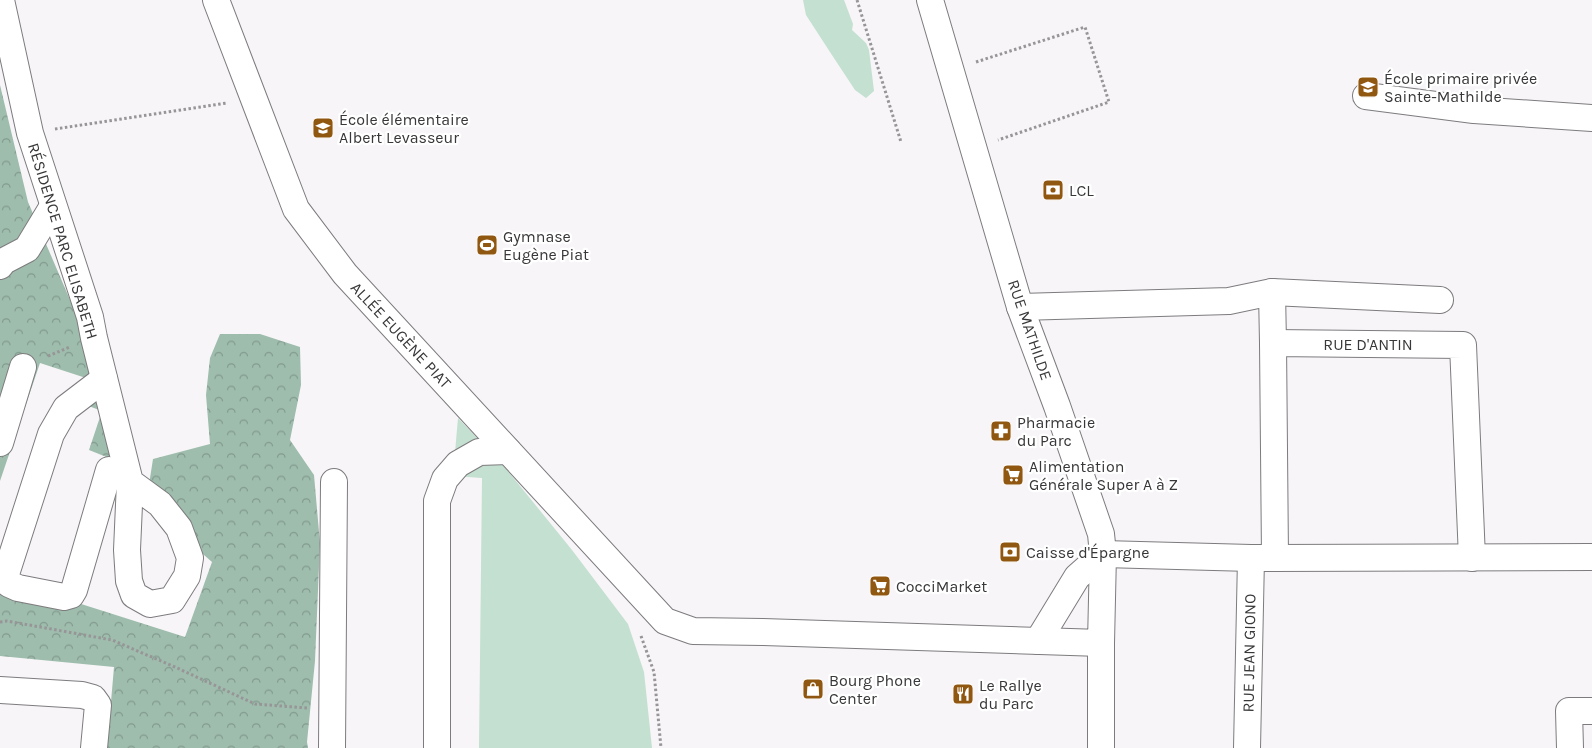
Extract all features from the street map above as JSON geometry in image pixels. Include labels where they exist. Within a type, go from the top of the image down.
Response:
[{"type":"street","name":"RÉSIDENCE PARC ELISABETH","points":[[1,0],[30,133],[90,316],[104,379],[119,476],[71,595],[64,597],[18,588],[9,584],[6,574],[51,434],[66,408],[104,379]]},
{"type":"street","name":"ALLÉE EUGÈNE PIAT","points":[[216,0],[296,209],[345,274],[665,621],[693,632],[763,632],[1038,641]]},
{"type":"street","name":"RUE MATHILDE","points":[[930,0],[1020,307],[1057,406],[1101,534],[1101,748]]},
{"type":"street","points":[[1366,96],[1474,110],[1592,118]]},
{"type":"street","points":[[0,266],[4,261],[27,249],[53,206]]},
{"type":"street","points":[[1020,307],[1229,301],[1272,292],[1440,300]]},
{"type":"street","points":[[1263,558],[1273,343],[1272,292]]},
{"type":"street","name":"RUE D'ANTIN","points":[[1273,343],[1463,345],[1472,558]]},
{"type":"street","points":[[0,443],[23,367]]},
{"type":"street","points":[[437,748],[437,502],[445,479],[458,464],[479,452],[508,451]]},
{"type":"street","points":[[332,748],[334,482]]},
{"type":"street","points":[[1101,643],[1038,641],[1077,578],[1102,554],[1263,558],[1592,557]]},
{"type":"street","name":"RUE JEAN GIONO","points":[[1247,748],[1263,558]]},
{"type":"street","points":[[0,690],[82,694],[93,698],[98,705],[94,748]]},
{"type":"street","points":[[1570,748],[1569,711],[1592,711]]},
{"type":"path","points":[[857,0],[901,142]]},
{"type":"path","points":[[951,71],[1085,27],[1109,102],[974,148]]},
{"type":"path","points":[[30,133],[253,100]]},
{"type":"path","points":[[0,622],[112,640],[255,704],[332,710]]},
{"type":"green space","points":[[803,0],[844,0],[853,24],[852,30],[866,43],[869,50],[874,91],[866,98],[855,90],[806,15]]},
{"type":"green space","points":[[0,85],[28,202],[104,379],[148,491],[153,459],[210,444],[206,395],[210,358],[220,334],[260,334],[300,347],[301,385],[290,440],[314,475],[320,543],[315,661],[308,748],[107,748],[114,667],[0,656],[0,593],[78,603],[185,637],[212,562],[138,497],[114,460],[89,450],[102,411],[78,402],[86,378],[40,363],[0,481]]},
{"type":"green space","points":[[458,418],[503,465],[572,550],[628,624],[644,672],[652,748],[479,748],[482,478],[453,476]]},
{"type":"place","name":"École primaire privée Sainte-Mathilde","points":[[1368,87]]},
{"type":"place","name":"École élémentaire Albert Levasseur","points":[[323,128]]},
{"type":"place","name":"LCL","points":[[1053,190]]},
{"type":"place","name":"Gymnase Eugène Piat","points":[[487,245]]},
{"type":"place","name":"Pharmacie du Parc","points":[[1001,431]]},
{"type":"place","name":"Alimentation Générale Super A à Z","points":[[1013,475]]},
{"type":"place","name":"Caisse d'Épargne","points":[[1010,552]]},
{"type":"place","name":"CocciMarket","points":[[880,586]]},
{"type":"place","name":"Bourg Phone Center","points":[[813,689]]},
{"type":"place","name":"Le Rallye du Parc","points":[[963,694]]}]
